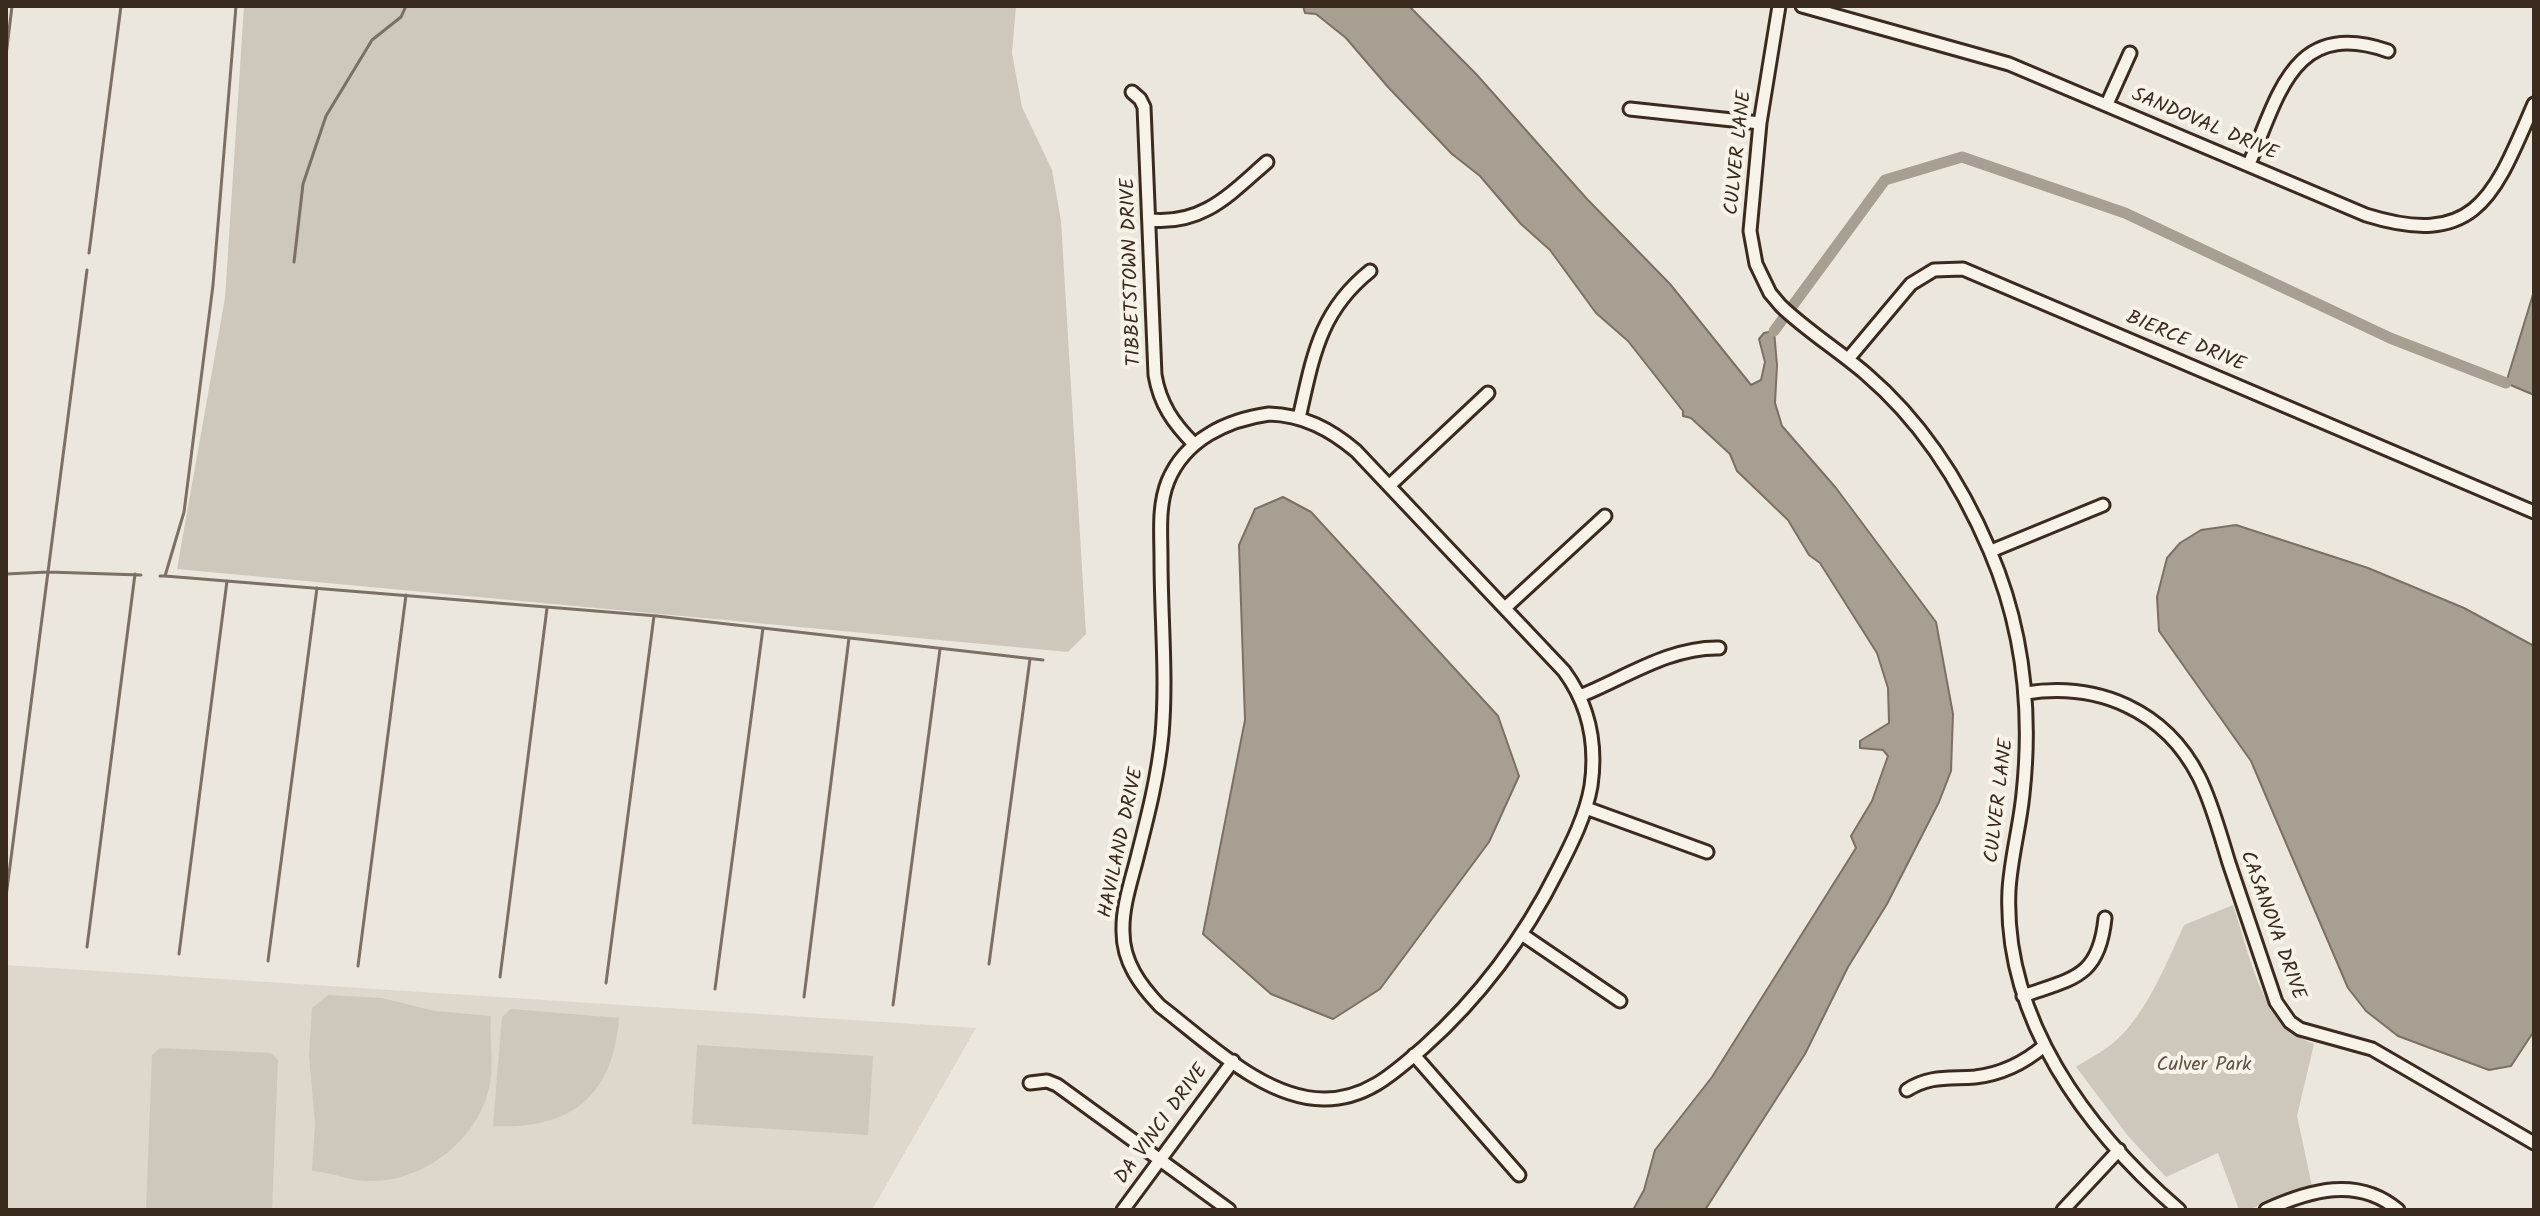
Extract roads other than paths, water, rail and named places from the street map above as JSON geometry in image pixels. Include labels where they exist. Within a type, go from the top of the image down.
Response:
[{"type":"street","name":"CULVER LANE","points":[[1779,6],[1760,123],[1750,231],[1756,264],[1770,293],[1792,318],[1848,359],[1894,402],[1936,452],[1956,483],[1991,551],[2015,626],[2026,693],[2027,759],[2009,891],[2011,945],[2023,996],[2044,1046],[2074,1093],[2119,1150],[2179,1210]]},
{"type":"street","name":"SANDOVAL DRIVE","points":[[1802,6],[2009,64],[2366,215],[2410,226],[2440,224],[2476,207],[2495,187],[2534,104]]},
{"type":"street","points":[[2249,164],[2285,81],[2298,62],[2317,49],[2345,43],[2371,45],[2388,51]]},
{"type":"street","points":[[2107,104],[2130,53]]},
{"type":"street","name":"TIBBETSTOWN DRIVE","points":[[1132,92],[1144,107],[1158,393],[1171,418],[1194,444]]},
{"type":"street","points":[[1630,109],[1760,123]]},
{"type":"street","points":[[1150,220],[1177,221],[1205,212],[1267,162]]},
{"type":"street","name":"BIERCE DRIVE","points":[[1848,359],[1911,284],[1934,270],[1963,269],[2534,512]]},
{"type":"street","points":[[1299,418],[1312,358],[1324,325],[1341,298],[1370,271]]},
{"type":"street","points":[[1389,486],[1488,393]]},
{"type":"street","name":"HAVILAND DRIVE","points":[[1283,414],[1324,428],[1341,438],[1564,671],[1580,696],[1590,726],[1593,765],[1586,808],[1565,856],[1523,935],[1456,1017],[1386,1079],[1355,1095],[1306,1098],[1272,1087],[1160,1006],[1147,992],[1128,960],[1123,933],[1124,917],[1154,794],[1162,737],[1162,500],[1174,469],[1194,444],[1214,431],[1254,416],[1283,414]]},
{"type":"street","points":[[1991,551],[2103,505]]},
{"type":"street","points":[[1505,608],[1605,516]]},
{"type":"street","points":[[1580,696],[1671,655],[1719,648]]},
{"type":"street","name":"CASANOVA DRIVE","points":[[2026,693],[2081,691],[2117,700],[2154,721],[2180,747],[2201,781],[2276,1002],[2290,1022],[2309,1034],[2372,1049],[2534,1143]]},
{"type":"street","points":[[1586,808],[1707,852]]},
{"type":"street","points":[[2023,996],[2080,975],[2095,959],[2103,941],[2105,918]]},
{"type":"street","points":[[1523,935],[1620,1001]]},
{"type":"street","points":[[1907,1090],[1923,1080],[1994,1073],[2022,1062],[2044,1046]]},
{"type":"street","points":[[1414,1055],[1519,1175]]},
{"type":"street","name":"DA VINCI DRIVE","points":[[1123,1210],[1233,1061]]},
{"type":"street","points":[[1030,1083],[1047,1081],[1057,1085],[1229,1210]]},
{"type":"street","points":[[2063,1210],[2119,1150]]},
{"type":"street","points":[[2266,1210],[2334,1189],[2364,1191],[2398,1210]]},
{"type":"waterway","points":[[6,56],[12,6]]},
{"type":"waterway","points":[[89,253],[121,6]]},
{"type":"waterway","points":[[160,576],[165,576],[184,512],[213,285],[236,6]]},
{"type":"waterway","points":[[294,262],[303,184],[326,116],[372,40],[401,17],[406,6]]},
{"type":"waterway","points":[[1774,331],[1885,180],[1962,157],[2125,213],[2390,338],[2506,383]]},
{"type":"waterway","points":[[6,897],[87,270]]},
{"type":"waterway","points":[[6,574],[141,575]]},
{"type":"waterway","points":[[87,947],[135,574]]},
{"type":"waterway","points":[[165,576],[657,616],[1043,660]]},
{"type":"waterway","points":[[179,954],[227,581]]},
{"type":"waterway","points":[[268,961],[317,588]]},
{"type":"waterway","points":[[358,966],[406,595]]},
{"type":"waterway","points":[[500,977],[547,608]]},
{"type":"waterway","points":[[606,983],[654,616]]},
{"type":"waterway","points":[[715,989],[763,628]]},
{"type":"waterway","points":[[804,997],[849,638]]},
{"type":"waterway","points":[[893,1005],[940,649]]},
{"type":"waterway","points":[[989,964],[1030,659]]},
{"type":"park label","name":"Culver Park","points":[[2204,1067]]}]
